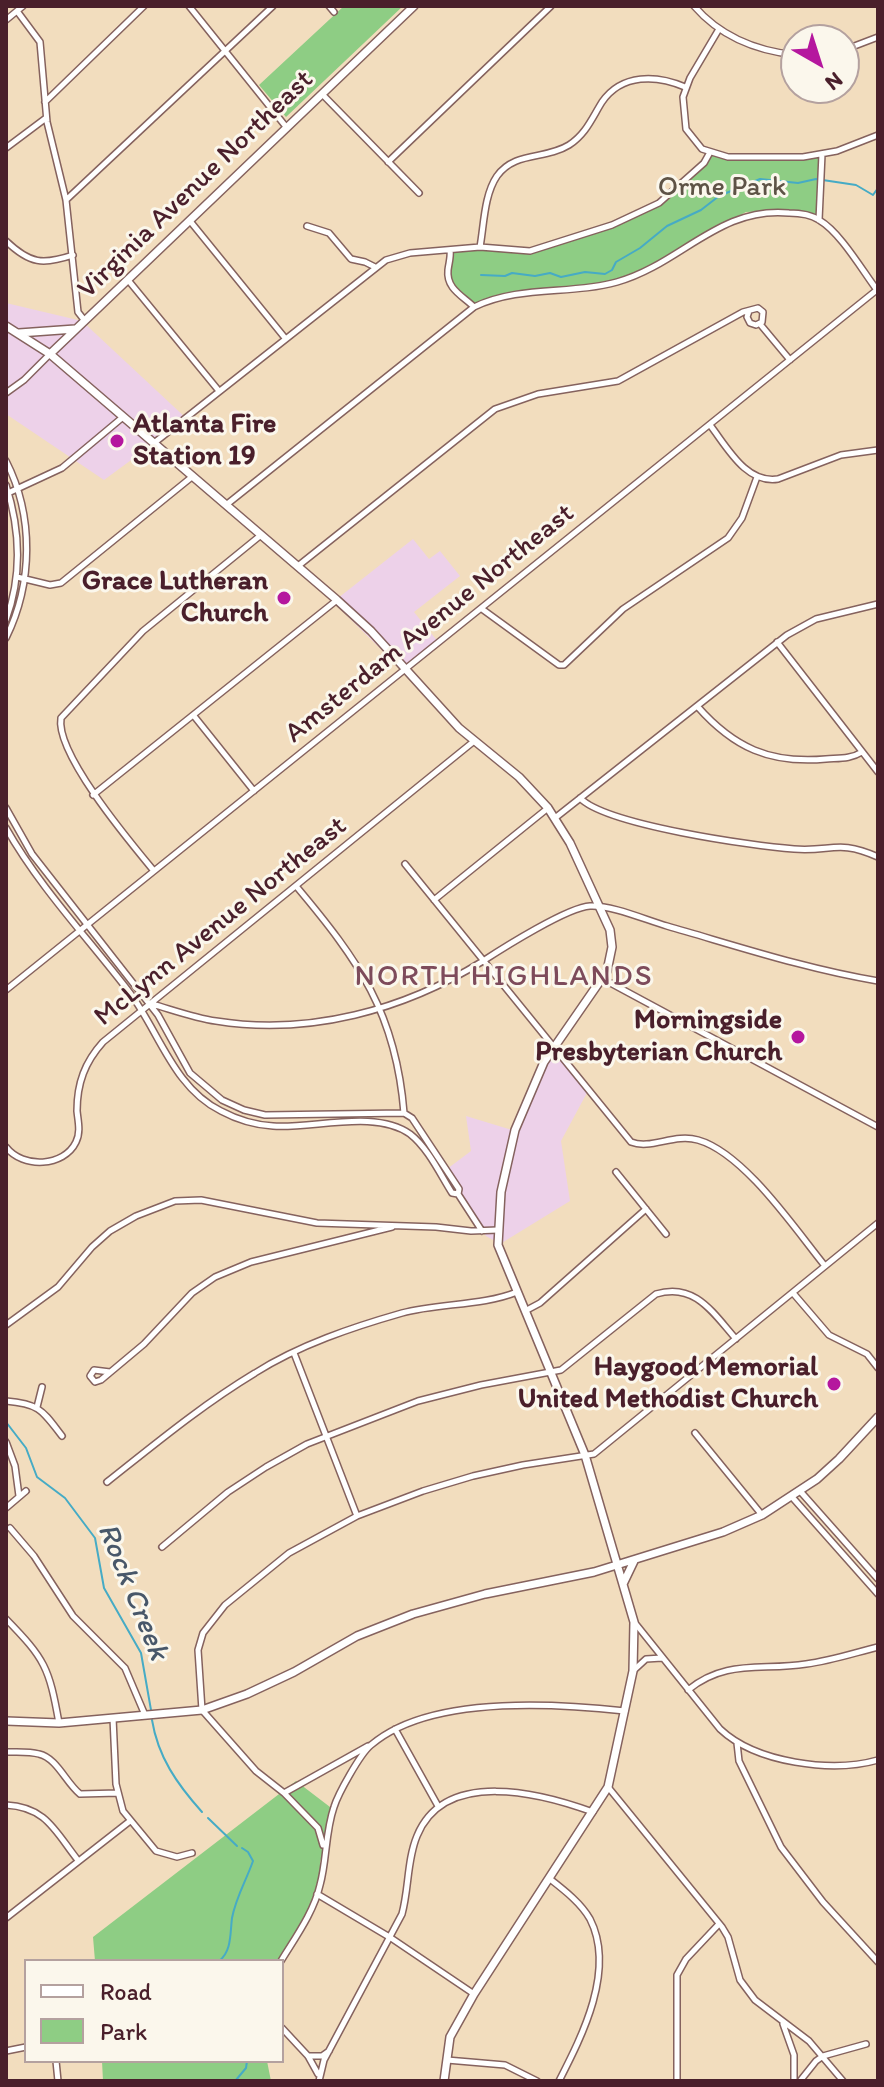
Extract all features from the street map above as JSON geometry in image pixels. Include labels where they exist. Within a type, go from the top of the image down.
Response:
[{"type":"street","points":[[6,20],[23,6]]},
{"type":"street","points":[[45,102],[144,6]]},
{"type":"street","points":[[189,6],[287,128]]},
{"type":"street","points":[[66,200],[273,6]]},
{"type":"street","points":[[329,6],[334,12]]},
{"type":"street","name":"Virginia Avenue Northeast","points":[[6,393],[77,329],[414,6]]},
{"type":"street","points":[[388,162],[551,6]]},
{"type":"street","points":[[694,6],[719,29],[762,49],[780,52]]},
{"type":"street","points":[[17,11],[40,42],[46,118],[66,200],[78,312],[85,321]]},
{"type":"street","points":[[719,29],[685,87],[682,107],[686,129],[695,143],[709,154],[728,157],[822,154],[878,135]]},
{"type":"street","points":[[480,247],[491,189],[508,165],[572,143],[586,129],[606,97],[627,83],[655,78],[685,87]]},
{"type":"street","points":[[322,94],[419,193]]},
{"type":"street","points":[[6,148],[46,118]]},
{"type":"street","points":[[154,443],[375,267],[401,255],[480,247],[530,251],[630,219],[668,196],[704,163],[709,154]]},
{"type":"street","points":[[819,220],[822,154]]},
{"type":"street","points":[[226,505],[474,307],[510,295],[589,288],[627,279],[663,263],[719,226],[744,216],[784,212],[819,220],[878,290]]},
{"type":"street","points":[[190,221],[286,338]]},
{"type":"street","points":[[307,226],[329,233],[351,259],[375,267]]},
{"type":"street","points":[[6,241],[24,255],[45,262],[59,261],[73,255]]},
{"type":"street","points":[[450,250],[450,284],[474,307]]},
{"type":"street","points":[[128,280],[219,391]]},
{"type":"street","name":"Amsterdam Avenue Northeast","points":[[6,990],[878,290]]},
{"type":"street","points":[[298,566],[495,409],[538,394],[618,381],[755,308],[761,309],[764,319],[760,324]]},
{"type":"street","points":[[749,311],[747,317],[750,323],[760,324],[790,360]]},
{"type":"street","points":[[6,326],[50,354],[337,600],[473,742],[519,777],[555,818],[610,930],[612,947],[603,979],[532,1086],[515,1130],[504,1175],[498,1230],[501,1255],[585,1455],[634,1622],[633,1671],[608,1787],[474,1994],[450,2037],[444,2081]]},
{"type":"street","points":[[19,333],[77,329]]},
{"type":"street","points":[[7,493],[62,468],[123,417]]},
{"type":"street","points":[[710,425],[746,470],[757,477],[778,479],[841,455],[878,450]]},
{"type":"street","points":[[6,461],[18,490],[27,543],[25,578],[6,638]]},
{"type":"street","points":[[17,577],[50,585],[61,583],[193,476]]},
{"type":"street","points":[[482,609],[559,665],[564,665],[623,609],[728,538],[742,518],[757,477]]},
{"type":"street","points":[[6,485],[16,527],[17,577],[6,620]]},
{"type":"street","points":[[154,871],[93,795],[61,733],[63,713],[90,689],[143,631],[261,535]]},
{"type":"street","points":[[93,795],[337,600]]},
{"type":"street","points":[[555,818],[777,642],[816,619],[878,604]]},
{"type":"street","points":[[777,642],[878,772]]},
{"type":"street","points":[[697,706],[732,739],[770,756],[809,761],[851,757],[862,752]]},
{"type":"street","points":[[194,716],[254,791]]},
{"type":"street","name":"McLynn Avenue Northeast","points":[[6,1147],[20,1160],[31,1163],[50,1160],[71,1149],[78,1138],[78,1093],[88,1060],[103,1042],[473,742]]},
{"type":"street","points":[[580,798],[593,809],[660,828],[793,849],[848,846],[878,857]]},
{"type":"street","points":[[6,808],[8,817],[32,854],[151,1004],[190,1073],[214,1094],[244,1110],[280,1115],[404,1113],[412,1118],[423,1134],[482,1231]]},
{"type":"street","points":[[434,900],[548,808]]},
{"type":"street","points":[[6,828],[30,866],[143,1010],[176,1070],[208,1103],[218,1110],[256,1124],[384,1123],[394,1126],[415,1140],[452,1193],[458,1194]]},
{"type":"street","points":[[405,864],[631,1142],[640,1145],[685,1137],[716,1148],[762,1189],[825,1266]]},
{"type":"street","points":[[296,886],[352,956],[381,1009],[398,1060],[404,1113]]},
{"type":"street","points":[[151,1004],[214,1021],[263,1025],[313,1023],[381,1009],[435,988],[555,920],[589,906],[799,965],[878,981]]},
{"type":"street","points":[[603,979],[878,1127]]},
{"type":"street","points":[[155,1030],[164,1027]]},
{"type":"street","points":[[208,1103],[214,1094]]},
{"type":"street","points":[[384,1113],[384,1123]]},
{"type":"street","points":[[280,1115],[280,1126]]},
{"type":"street","points":[[415,1140],[423,1134]]},
{"type":"street","points":[[616,1172],[666,1234]]},
{"type":"street","points":[[6,1325],[58,1287],[110,1231],[136,1216],[175,1201],[201,1200],[317,1223],[498,1230]]},
{"type":"street","points":[[525,1311],[540,1303],[646,1209]]},
{"type":"street","points":[[324,1853],[318,1828],[284,1793],[256,1771],[202,1710],[198,1650],[203,1633],[213,1620],[258,1575],[289,1553],[357,1516],[473,1476],[594,1454],[601,1450],[878,1223]]},
{"type":"street","points":[[110,1372],[151,1337],[192,1293],[224,1272],[263,1258],[381,1229],[409,1226]]},
{"type":"street","points":[[162,1547],[228,1492],[266,1467],[326,1436],[418,1401],[561,1370],[648,1299],[666,1291],[683,1291],[699,1298],[736,1339]]},
{"type":"street","points":[[107,1482],[181,1423],[256,1372],[294,1353],[404,1312],[496,1299],[517,1292]]},
{"type":"street","points":[[793,1293],[829,1335],[867,1354],[878,1368]]},
{"type":"street","points":[[294,1353],[357,1516]]},
{"type":"street","points":[[37,1407],[42,1387]]},
{"type":"street","points":[[6,1401],[37,1407],[62,1436]]},
{"type":"street","points":[[6,1721],[59,1723],[202,1710],[247,1694],[294,1672],[357,1636],[413,1614],[485,1594],[573,1578],[723,1532],[762,1515],[792,1497],[829,1469],[878,1417]]},
{"type":"street","points":[[695,1433],[762,1515]]},
{"type":"street","points":[[6,1442],[15,1466],[19,1496]]},
{"type":"street","points":[[6,1508],[26,1491]]},
{"type":"street","points":[[800,1491],[878,1579]]},
{"type":"street","points":[[792,1497],[878,1594]]},
{"type":"street","points":[[10,1528],[34,1556],[73,1616],[125,1668],[145,1715]]},
{"type":"street","points":[[851,1564],[859,1557]]},
{"type":"street","points":[[623,1584],[634,1560]]},
{"type":"street","points":[[6,1619],[35,1649],[47,1668],[59,1723]]},
{"type":"street","points":[[634,1622],[720,1729],[737,1743],[776,1757],[830,1767],[856,1766],[878,1760]]},
{"type":"street","points":[[688,1690],[705,1677],[723,1670],[809,1664],[878,1647]]},
{"type":"street","points":[[633,1671],[646,1659],[662,1658]]},
{"type":"street","points":[[284,1793],[395,1729],[430,1716],[494,1706],[546,1704],[626,1711]]},
{"type":"street","points":[[113,1718],[118,1793],[123,1811],[156,1851],[177,1857],[192,1853]]},
{"type":"street","points":[[395,1729],[438,1806]]},
{"type":"street","points":[[737,1743],[739,1761],[781,1847],[823,1902],[878,1962]]},
{"type":"street","points":[[282,1959],[317,1894],[334,1805],[368,1746]]},
{"type":"street","points":[[6,1752],[38,1753],[49,1758],[80,1794],[118,1793]]},
{"type":"street","points":[[608,1787],[728,1937],[740,1980],[755,2000],[809,2041],[843,2081]]},
{"type":"street","points":[[319,2078],[329,2050],[391,1938],[408,1892],[410,1864],[417,1836],[438,1806],[447,1800],[482,1793],[538,1794],[594,1812]]},
{"type":"street","points":[[6,1805],[18,1805],[43,1815],[77,1859]]},
{"type":"street","points":[[6,1918],[77,1859],[130,1821]]},
{"type":"street","points":[[550,1879],[576,1901],[589,1918],[596,1935],[599,1956],[599,1978],[591,2007],[559,2081]]},
{"type":"street","points":[[317,1894],[391,1938],[474,1994]]},
{"type":"street","points":[[677,2081],[677,1975],[686,1959],[719,1924]]},
{"type":"street","points":[[783,2023],[794,2055],[797,2081]]},
{"type":"street","points":[[284,2030],[308,2056],[319,2078]]},
{"type":"street","points":[[797,2081],[823,2056],[866,2044]]},
{"type":"street","points":[[308,2056],[322,2056],[329,2050]]},
{"type":"street","points":[[446,2060],[505,2065],[537,2081]]},
{"type":"shaded area","points":[[6,303],[82,321],[187,419],[104,480],[6,414]]},
{"type":"shaded area","points":[[413,539],[429,559],[440,551],[460,576],[414,612],[439,643],[403,671],[333,602]]},
{"type":"shaded area","points":[[556,1048],[589,1089],[561,1141],[570,1201],[500,1244],[486,1236],[443,1172],[471,1151],[466,1116],[512,1130],[544,1065]]},
{"type":"green space","points":[[344,6],[403,6],[286,117],[259,85]]},
{"type":"green space","name":"Orme Park","points":[[821,154],[819,218],[790,210],[746,212],[703,234],[645,271],[591,286],[505,293],[476,304],[461,295],[448,277],[453,247],[487,247],[515,253],[579,236],[639,213],[675,189],[705,156]]},
{"type":"green space","points":[[296,1781],[330,1807],[331,1830],[320,1862],[322,1892],[279,1959],[95,1959],[93,1937]]},
{"type":"green space","points":[[102,2063],[267,2063],[271,2081],[103,2081]]},
{"type":"waterway","points":[[481,275],[505,276],[512,273],[535,276],[550,273],[561,277],[585,272],[605,274],[612,270],[616,262],[640,248],[667,226],[701,210],[719,196],[760,179],[798,183],[816,179],[856,185],[873,195],[878,188]]},
{"type":"waterway","name":"Rock Creek","points":[[6,1422],[26,1448],[37,1477],[65,1498],[95,1538],[104,1588],[141,1653],[151,1710]]},
{"type":"waterway","name":"Rock Creek","points":[[152,1720],[170,1769],[202,1812]]},
{"type":"waterway","name":"Rock Creek","points":[[208,1818],[237,1846]]},
{"type":"waterway","name":"Rock Creek","points":[[221,1959],[228,1947],[234,1910],[253,1861],[242,1848]]},
{"type":"waterway","name":"Rock Creek","points":[[236,2080],[247,2063]]},
{"type":"place","name":"Atlanta Fire Station 19","points":[[117,441]]},
{"type":"place","name":"Grace Lutheran Church","points":[[284,598]]},
{"type":"place","name":"Morningside Presbyterian Church","points":[[798,1037]]},
{"type":"place","name":"Haygood Memorial United Methodist Church","points":[[834,1384]]},
{"type":"district","name":"NORTH HIGHLANDS","points":[[504,977]]}]
